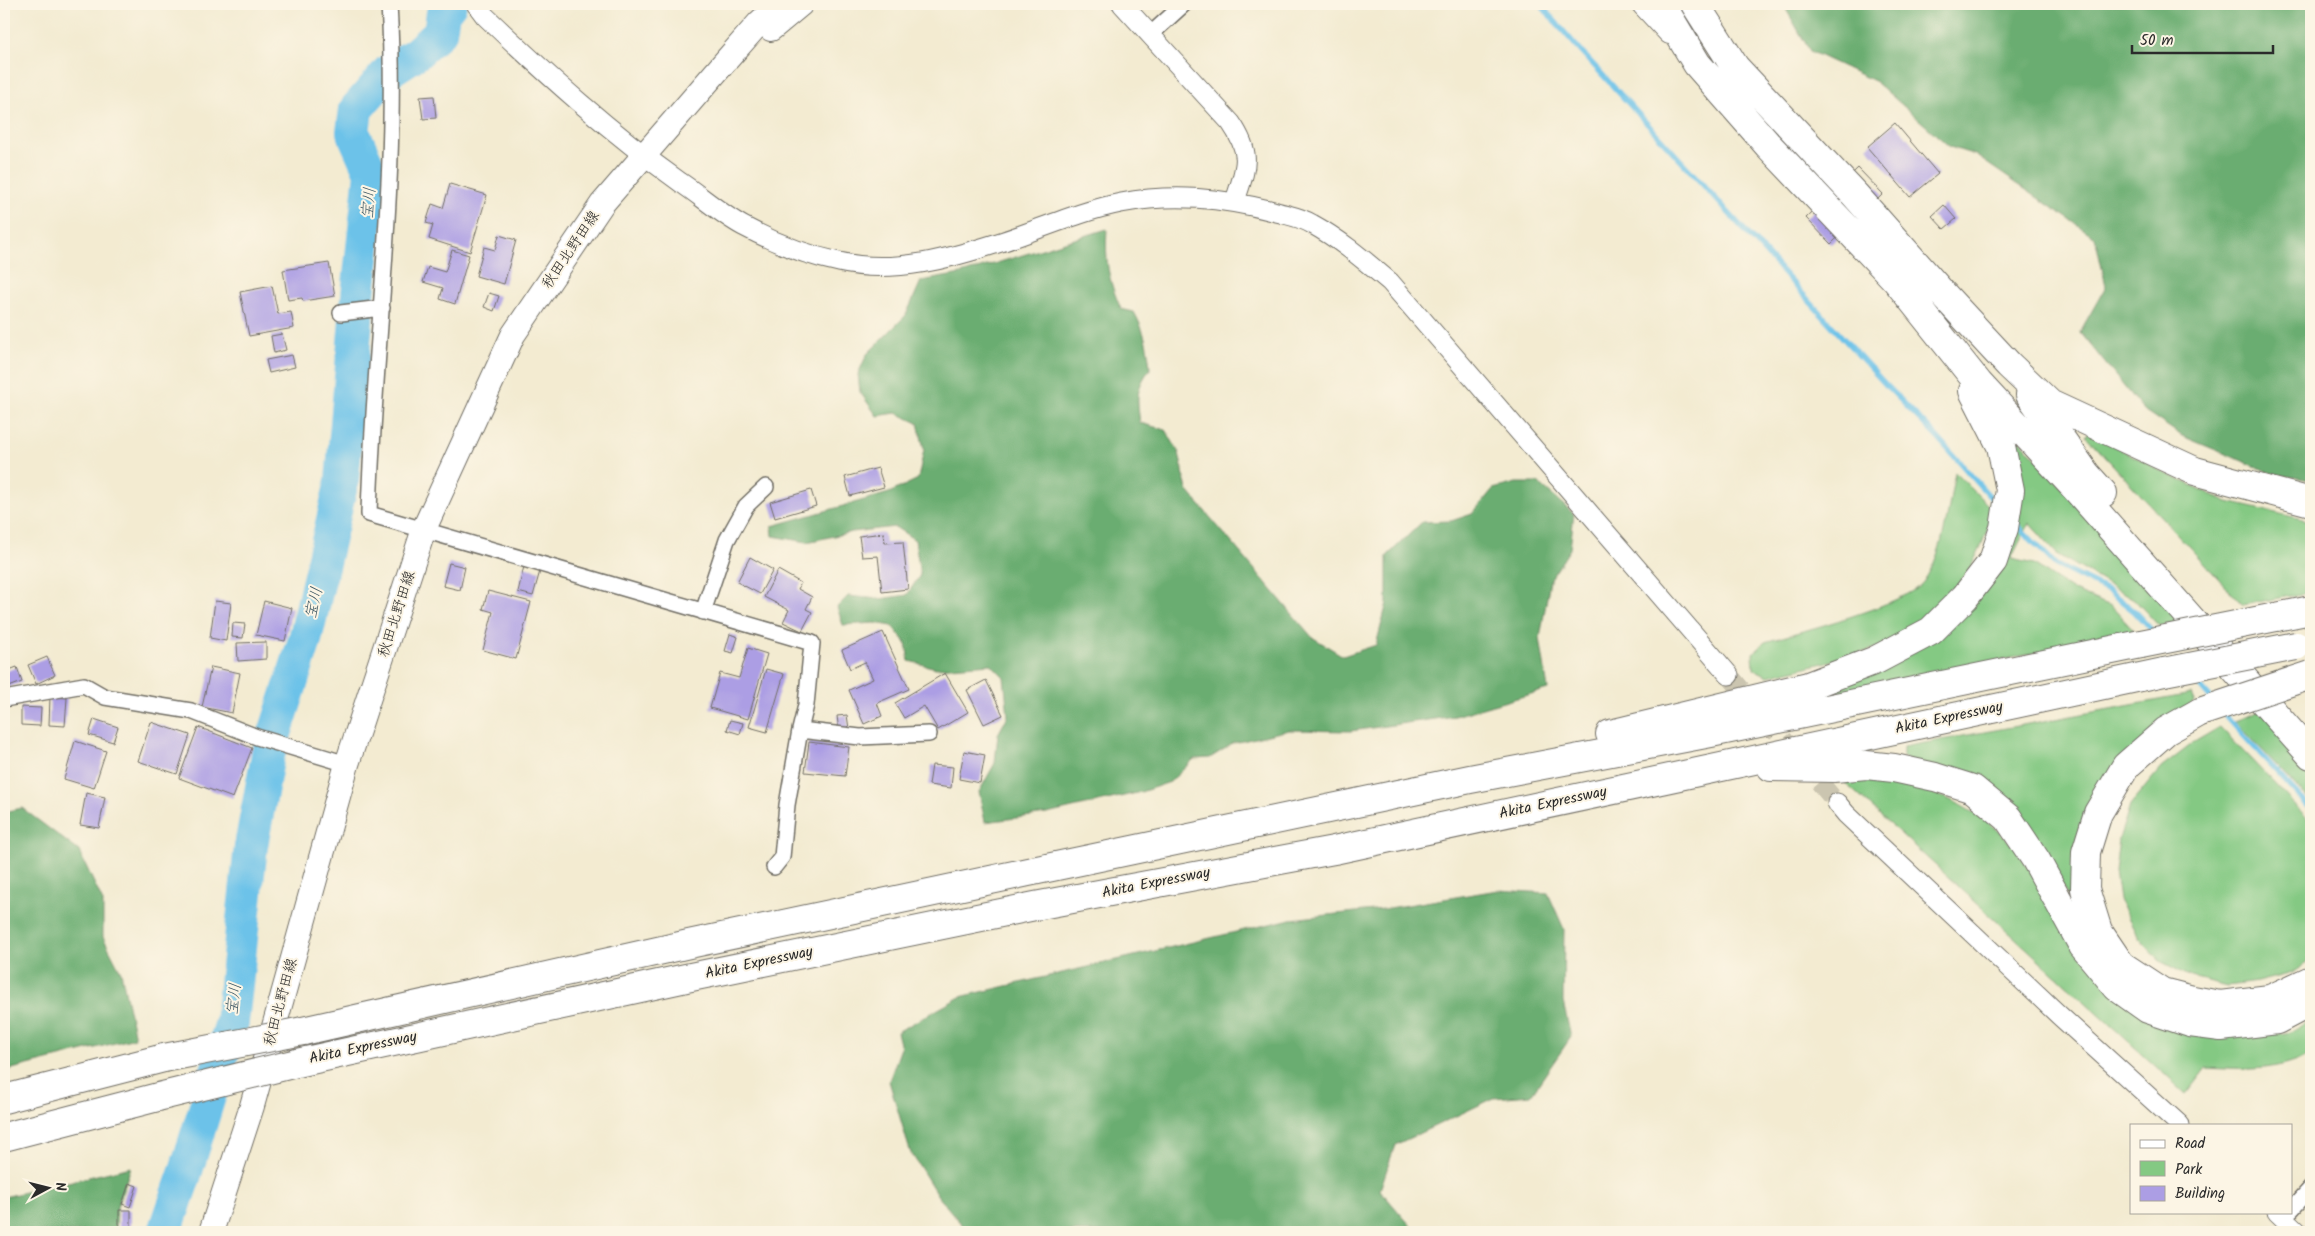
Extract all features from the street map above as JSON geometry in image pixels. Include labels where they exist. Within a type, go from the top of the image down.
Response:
[{"type":"highway","points":[[1662,4],[1697,64],[1768,145],[1896,280],[1978,384],[2077,490],[2311,755]]},
{"type":"highway","points":[[1695,4],[1735,68],[1855,195],[2010,365],[2050,404],[2195,471],[2311,502]]},
{"type":"highway","points":[[1470,779],[1589,739],[1808,686],[1876,660],[1931,631],[1965,597],[1993,561],[2004,528],[2010,490],[2001,446],[1952,350]]},
{"type":"highway","points":[[2010,365],[2086,474],[2311,728]]},
{"type":"highway","name":"Akita Expressway","points":[[4,1099],[164,1058],[303,1031],[689,944],[1470,779],[1711,733],[2311,610]]},
{"type":"highway","name":"Akita Expressway","points":[[4,1137],[297,1063],[686,978],[1035,906],[1334,850],[2164,672],[2304,645]]},
{"type":"highway","points":[[2311,675],[2200,712],[2166,731],[2126,766],[2098,813],[2086,852],[2086,889],[2098,931],[2121,965],[2162,992],[2220,1005],[2270,999],[2311,980]]},
{"type":"highway","points":[[1722,766],[1834,768],[1866,766],[1894,768],[1935,777],[1974,789],[2008,818],[2045,876],[2083,946],[2117,987],[2148,1009],[2190,1023],[2220,1028],[2277,1020],[2311,1002]]},
{"type":"main road","name":"秋田北野田線","points":[[211,1232],[252,1106],[347,764],[424,529],[513,335],[602,204],[759,23],[780,4]]},
{"type":"main road","name":"秋田北野田線","points":[[723,64],[769,31],[801,4]]},
{"type":"main road","points":[[1644,4],[1697,64]]},
{"type":"street","points":[[389,4],[392,57],[390,176],[369,514],[812,643],[806,704],[787,805],[782,857],[774,867]]},
{"type":"street","points":[[1122,4],[1231,123],[1242,140],[1245,166],[1235,202]]},
{"type":"street","points":[[1151,34],[1184,4]]},
{"type":"street","points":[[481,10],[559,86],[643,155],[741,225],[791,248],[840,263],[875,266],[912,265],[970,252],[1095,209],[1160,198],[1195,197],[1235,202],[1310,222],[1354,250],[1390,282],[1729,675]]},
{"type":"street","points":[[341,313],[382,308]]},
{"type":"street","points":[[704,612],[727,540],[746,506],[766,487]]},
{"type":"street","points":[[4,699],[84,685],[105,697],[191,711],[257,737],[286,744],[347,764]]},
{"type":"street","points":[[800,730],[860,737],[929,734]]},
{"type":"street","points":[[1837,803],[1846,814],[2060,1016],[2179,1124]]},
{"type":"street","points":[[2292,1206],[2311,1188]]},
{"type":"street","points":[[2286,1214],[2298,1232]]},
{"type":"green space","points":[[1783,4],[2311,4],[2311,480],[2274,474],[2182,436],[2142,409],[2080,332],[2106,286],[2095,237],[1975,155],[1950,147],[1876,82],[1810,51]]},
{"type":"green space","points":[[1107,229],[1108,270],[1113,288],[1121,309],[1134,312],[1138,319],[1148,353],[1150,369],[1142,382],[1138,394],[1140,423],[1166,430],[1179,453],[1187,490],[1312,637],[1343,656],[1376,645],[1387,603],[1387,556],[1422,522],[1451,521],[1472,514],[1493,489],[1516,483],[1538,483],[1574,514],[1570,549],[1550,580],[1540,638],[1548,689],[1455,716],[1351,731],[1289,730],[1234,743],[1210,758],[1194,759],[1170,782],[1141,792],[1047,814],[985,822],[979,792],[995,763],[998,734],[1008,716],[1004,677],[991,664],[936,668],[909,661],[906,643],[892,626],[875,623],[843,625],[837,607],[848,596],[880,599],[907,595],[920,575],[915,540],[895,527],[852,532],[807,542],[773,536],[772,526],[889,493],[918,479],[924,449],[918,423],[896,413],[877,416],[860,392],[858,374],[867,354],[906,315],[921,281],[961,274]]},
{"type":"green space","points":[[2013,432],[2182,623],[2159,626],[2134,599],[2058,555],[2029,523],[2011,559],[2034,564],[2074,591],[2111,606],[2134,631],[1795,706],[1990,584]]},
{"type":"green space","points":[[2089,432],[2165,473],[2228,502],[2311,521],[2311,592],[2243,605],[2086,436]]},
{"type":"green space","points":[[1955,472],[1993,510],[1976,557],[1960,583],[1938,608],[1907,634],[1873,649],[1768,676],[1754,669],[1753,653],[1765,642],[1875,608],[1914,590],[1924,581],[1937,556],[1941,542]]},
{"type":"green space","points":[[2191,694],[2194,701],[2114,768],[2085,925],[2033,836],[1903,757],[1903,747]]},
{"type":"green space","points":[[2265,709],[2311,760],[2311,802],[2235,721]]},
{"type":"green space","points":[[2220,727],[2311,822],[2311,960],[2292,973],[2257,982],[2228,986],[2191,977],[2160,961],[2139,938],[2119,900],[2115,872],[2119,839],[2130,805],[2161,768],[2196,741]]},
{"type":"green space","points":[[1876,780],[1913,785],[1955,802],[1987,821],[2016,848],[2045,895],[2248,1037],[2286,1033],[2311,1021],[2311,1054],[2298,1060],[2272,1067],[2247,1069],[2206,1068],[2186,1094],[1844,782]]},
{"type":"green space","points":[[22,808],[79,851],[103,902],[103,937],[121,972],[135,1038],[4,1071],[4,812]]},
{"type":"green space","points":[[1498,890],[1548,893],[1564,929],[1563,1002],[1571,1037],[1531,1095],[1494,1098],[1395,1145],[1380,1190],[1416,1232],[968,1232],[938,1196],[910,1151],[889,1081],[901,1048],[897,1032],[960,997],[1291,919],[1383,909]]},
{"type":"green space","points":[[131,1167],[117,1207],[116,1232],[4,1232],[4,1197]]},
{"type":"building","points":[[434,96],[436,118],[423,119],[420,97]]},
{"type":"building","points":[[1895,123],[1938,174],[1910,197],[1867,147]]},
{"type":"building","points":[[1858,168],[1883,194],[1831,244],[1806,218]]},
{"type":"building","points":[[450,184],[487,195],[470,252],[429,239],[433,225],[426,223],[432,204],[443,208]]},
{"type":"building","points":[[1944,205],[1956,219],[1944,229],[1932,216]]},
{"type":"building","points":[[499,235],[516,240],[504,284],[476,276],[484,247],[495,250]]},
{"type":"building","points":[[452,250],[469,255],[455,304],[440,299],[443,288],[423,282],[428,267],[445,272]]},
{"type":"building","points":[[329,263],[335,296],[303,301],[302,298],[288,300],[283,270]]},
{"type":"building","points":[[272,286],[278,314],[291,312],[294,328],[249,336],[240,292]]},
{"type":"building","points":[[489,293],[499,296],[494,311],[484,307]]},
{"type":"building","points":[[282,334],[286,350],[274,353],[271,336]]},
{"type":"building","points":[[292,355],[295,367],[269,373],[266,360]]},
{"type":"building","points":[[878,468],[884,487],[850,496],[845,477]]},
{"type":"building","points":[[811,490],[816,506],[775,518],[770,502]]},
{"type":"building","points":[[884,533],[885,543],[903,542],[908,589],[882,592],[878,556],[862,557],[859,536]]},
{"type":"building","points":[[750,557],[773,570],[760,594],[737,582]]},
{"type":"building","points":[[449,563],[465,567],[460,590],[443,586]]},
{"type":"building","points":[[524,566],[540,571],[533,596],[518,592]]},
{"type":"building","points":[[778,570],[801,583],[798,589],[812,597],[806,609],[812,612],[802,631],[783,622],[789,610],[764,597]]},
{"type":"building","points":[[488,591],[531,602],[516,659],[483,650],[493,612],[483,609]]},
{"type":"building","points":[[215,601],[231,603],[226,641],[210,638]]},
{"type":"building","points":[[264,601],[292,608],[285,641],[256,635]]},
{"type":"building","points":[[233,623],[245,624],[243,638],[232,637]]},
{"type":"building","points":[[883,632],[909,689],[877,703],[882,716],[864,724],[849,690],[873,679],[865,662],[850,669],[842,650]]},
{"type":"building","points":[[730,634],[738,637],[733,653],[725,651]]},
{"type":"building","points":[[266,642],[266,659],[238,661],[237,643]]},
{"type":"building","points":[[748,648],[767,654],[748,719],[710,708],[720,673],[739,678]]},
{"type":"building","points":[[47,657],[55,675],[36,684],[28,665]]},
{"type":"building","points":[[17,667],[22,682],[4,689],[4,672]]},
{"type":"building","points":[[211,667],[240,673],[232,713],[202,707]]},
{"type":"building","points":[[766,669],[784,674],[767,732],[749,727]]},
{"type":"building","points":[[945,673],[968,712],[938,730],[924,706],[904,718],[895,703]]},
{"type":"building","points":[[986,680],[1003,715],[984,724],[967,690]]},
{"type":"building","points":[[50,697],[67,698],[65,726],[49,725]]},
{"type":"building","points":[[21,707],[41,708],[40,726],[21,725]]},
{"type":"building","points":[[847,715],[849,729],[839,731],[837,716]]},
{"type":"building","points":[[94,719],[118,727],[113,742],[89,735]]},
{"type":"building","points":[[730,720],[743,723],[740,734],[727,730]]},
{"type":"building","points":[[151,722],[190,735],[177,774],[138,761]]},
{"type":"building","points":[[198,727],[252,748],[233,798],[179,778]]},
{"type":"building","points":[[75,741],[106,751],[94,788],[64,779]]},
{"type":"building","points":[[809,742],[849,747],[845,776],[805,772]]},
{"type":"building","points":[[964,751],[985,755],[980,783],[959,779]]},
{"type":"building","points":[[932,765],[953,767],[951,788],[929,785]]},
{"type":"building","points":[[86,793],[105,797],[99,828],[80,825]]},
{"type":"building","points":[[129,1183],[137,1186],[130,1207],[122,1204]]},
{"type":"building","points":[[119,1210],[131,1210],[131,1232],[119,1232]]},
{"type":"waterway","name":"宝川","points":[[165,1232],[232,1022],[251,846],[268,755],[305,640],[342,481],[371,173],[353,132],[356,109],[389,71],[417,53],[440,32],[443,13],[450,4]]},
{"type":"waterway","points":[[1540,4],[1578,48],[1886,385],[1938,438],[2000,508]]},
{"type":"waterway","points":[[2013,521],[2056,565],[2109,591],[2134,611],[2155,634]]},
{"type":"waterway","points":[[2190,675],[2212,700]]},
{"type":"waterway","points":[[2223,713],[2311,809]]},
{"type":"tunnel","points":[[1729,675],[1837,803]]}]
